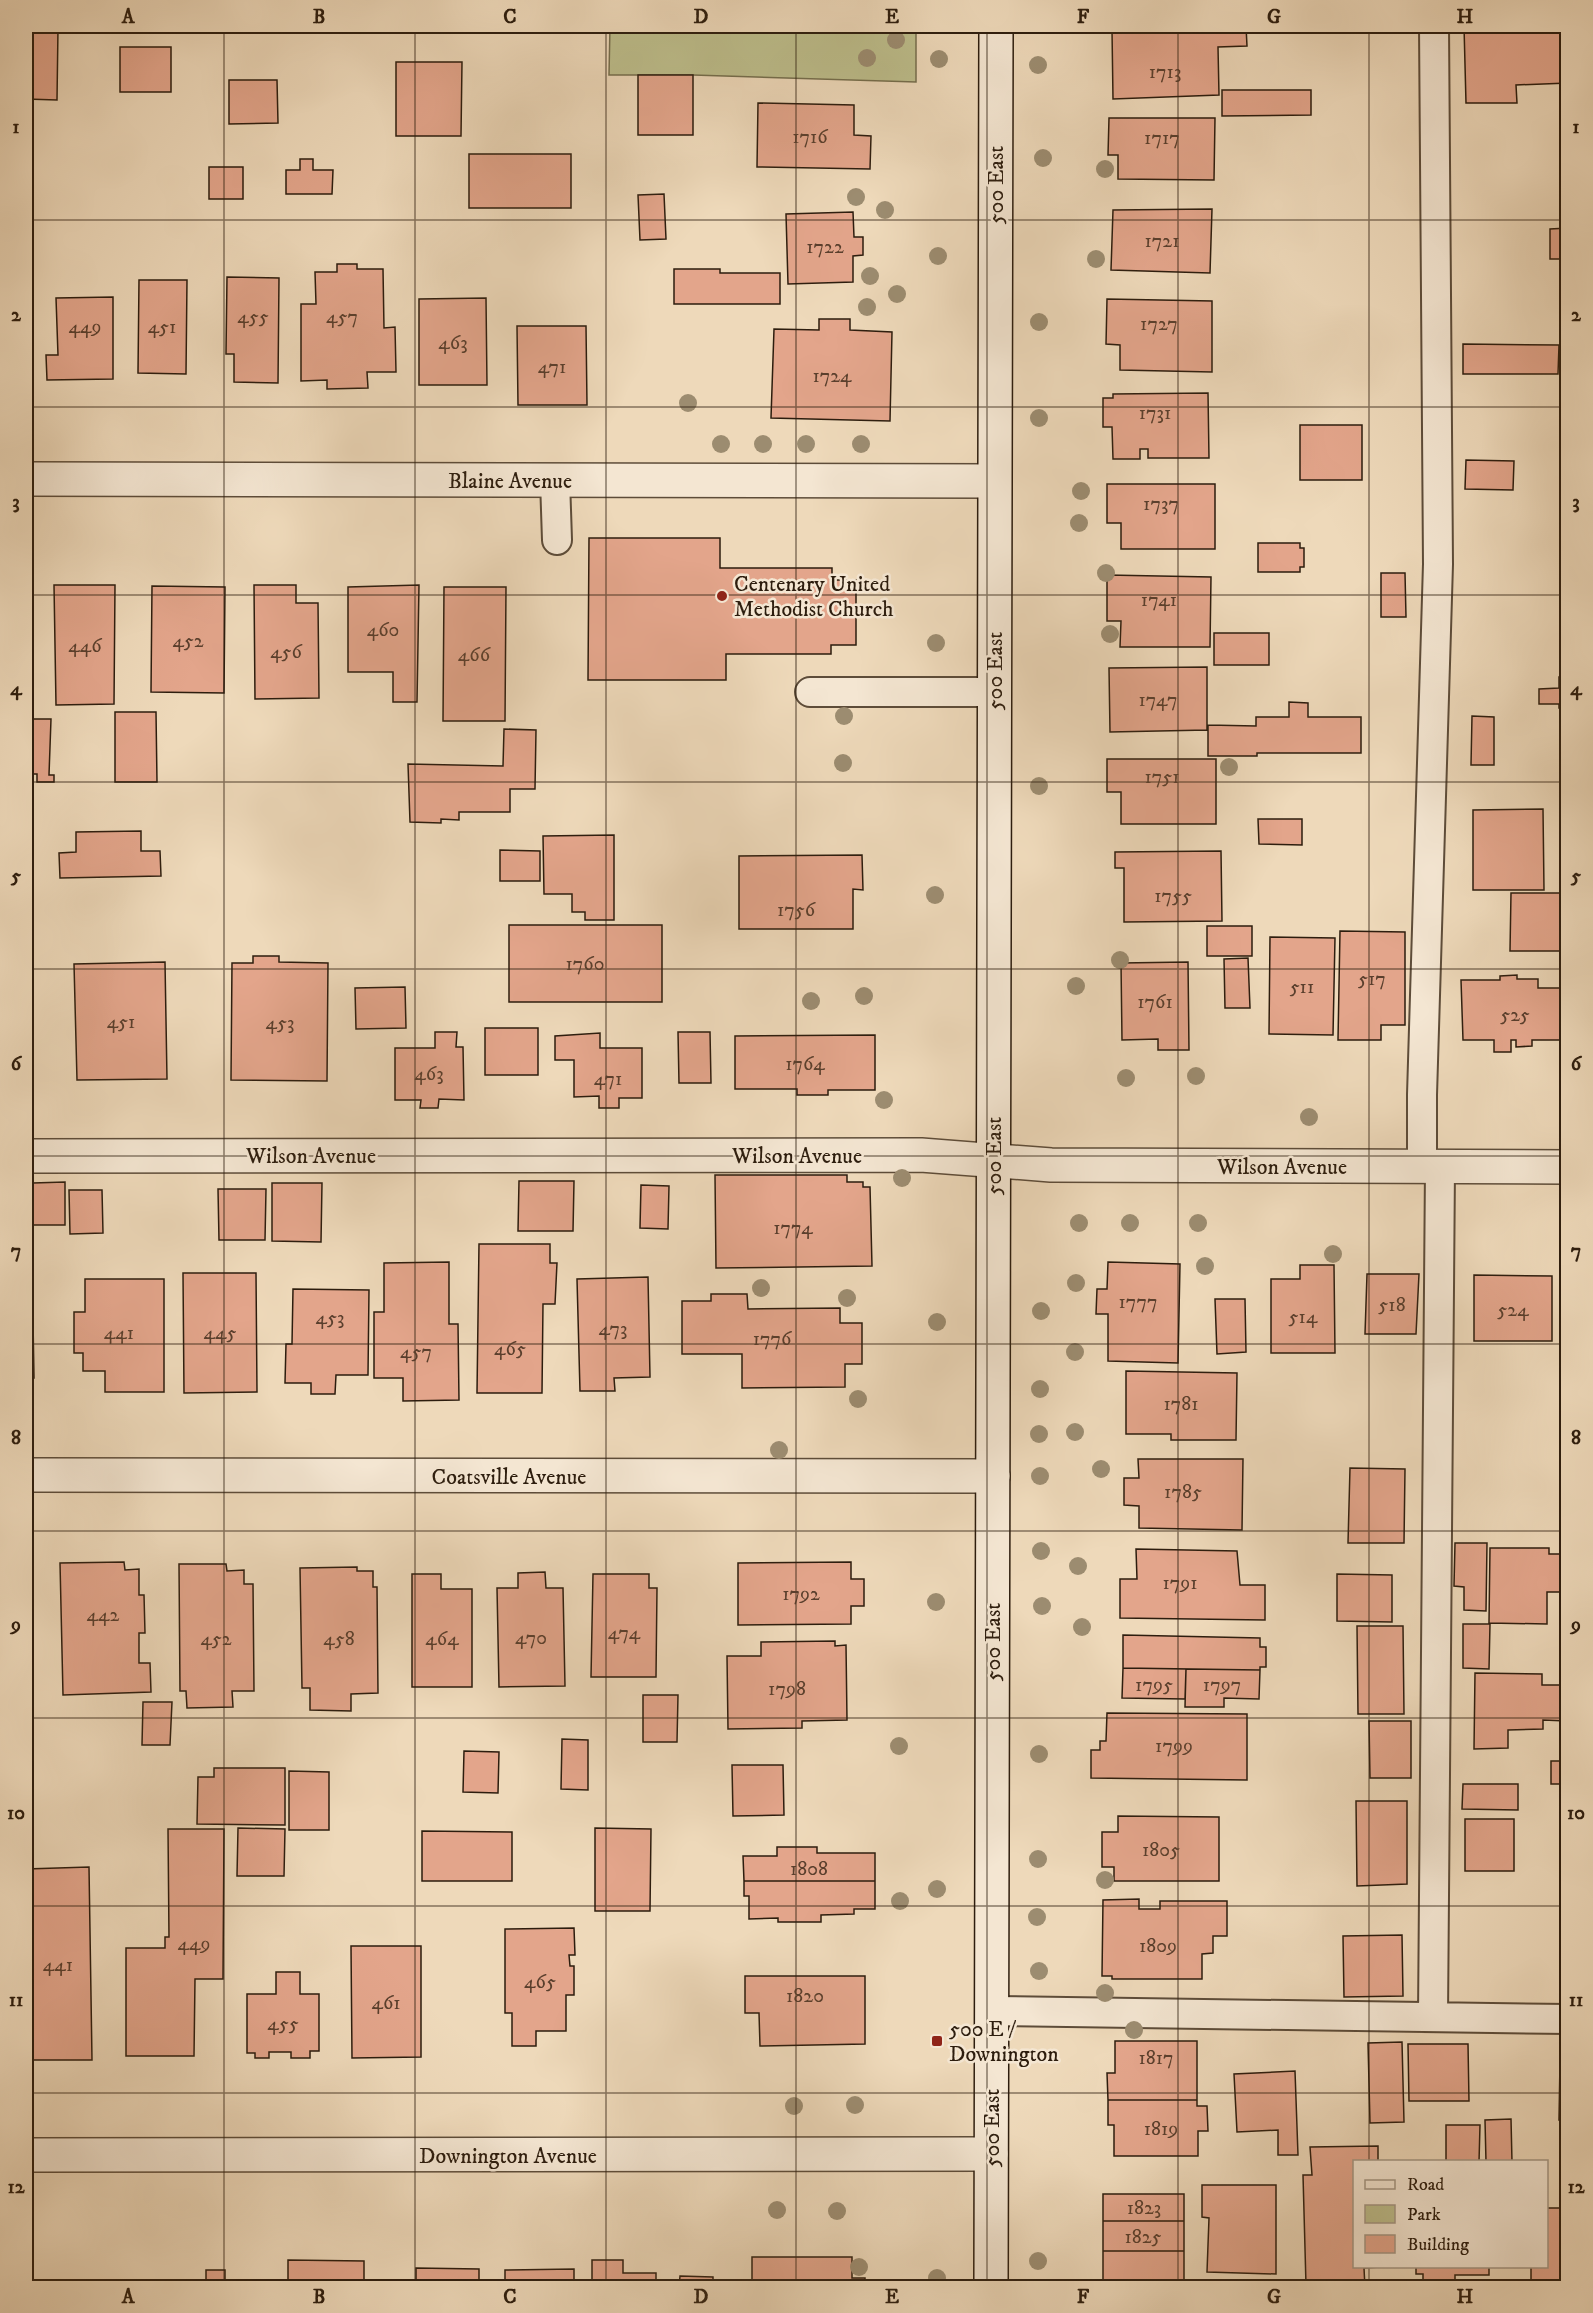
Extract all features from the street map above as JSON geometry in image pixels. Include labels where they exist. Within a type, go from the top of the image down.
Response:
[{"type":"street","name":"500 East","points":[[991,2288],[996,26]]},
{"type":"street","name":"Blaine Avenue","points":[[26,479],[994,481]]},
{"type":"street","name":"Wilson Avenue","points":[[26,1156],[921,1155],[1051,1165],[1568,1167]]},
{"type":"street","name":"Coatsville Avenue","points":[[26,1475],[993,1476]]},
{"type":"street","name":"Downington Avenue","points":[[26,2155],[991,2154]]},
{"type":"lane","points":[[1433,2017],[1431,1167],[1424,1026],[1438,564],[1434,26]]},
{"type":"lane","points":[[555,480],[557,540]]},
{"type":"lane","points":[[810,692],[994,692]]},
{"type":"lane","points":[[991,2011],[1568,2019]]},
{"type":"green space","points":[[610,26],[916,26],[916,82],[693,75],[609,75]]},
{"type":"building","points":[[1246,26],[1247,46],[1218,47],[1219,95],[1113,99],[1112,30]]},
{"type":"building","points":[[1464,26],[1568,26],[1568,83],[1516,85],[1517,103],[1466,103]]},
{"type":"building","points":[[26,27],[58,28],[57,100],[26,99]]},
{"type":"building","points":[[120,47],[171,47],[171,92],[120,92]]},
{"type":"building","points":[[396,62],[462,62],[461,136],[396,136]]},
{"type":"building","points":[[638,75],[693,75],[693,135],[638,135]]},
{"type":"building","points":[[229,80],[277,80],[278,123],[229,124]]},
{"type":"building","points":[[1222,90],[1311,90],[1311,115],[1222,116]]},
{"type":"building","points":[[758,103],[854,105],[854,135],[871,136],[870,169],[757,167]]},
{"type":"building","points":[[1109,118],[1215,118],[1214,180],[1118,179],[1118,155],[1108,155]]},
{"type":"building","points":[[469,154],[571,154],[571,208],[469,208]]},
{"type":"building","points":[[300,159],[313,159],[313,170],[333,170],[332,194],[286,194],[286,170],[300,170]]},
{"type":"building","points":[[209,167],[243,167],[243,199],[209,199]]},
{"type":"building","points":[[664,194],[666,239],[640,240],[638,195]]},
{"type":"building","points":[[1212,209],[1210,273],[1111,270],[1113,210]]},
{"type":"building","points":[[853,212],[854,237],[863,237],[863,255],[853,256],[853,282],[788,284],[786,214]]},
{"type":"building","points":[[1568,228],[1568,259],[1550,259],[1550,229]]},
{"type":"building","points":[[337,264],[357,264],[357,269],[383,269],[384,328],[395,327],[396,372],[367,372],[368,388],[327,389],[327,380],[301,381],[301,304],[316,304],[315,272],[337,272]]},
{"type":"building","points":[[674,269],[720,269],[720,273],[780,273],[780,304],[674,304]]},
{"type":"building","points":[[227,277],[279,278],[278,383],[234,382],[234,354],[226,354]]},
{"type":"building","points":[[139,280],[187,280],[186,374],[138,373]]},
{"type":"building","points":[[113,297],[113,379],[47,380],[46,355],[58,355],[56,298]]},
{"type":"building","points":[[486,298],[487,385],[419,385],[419,299]]},
{"type":"building","points":[[1107,299],[1212,301],[1212,372],[1120,370],[1120,345],[1106,344]]},
{"type":"building","points":[[819,319],[850,319],[850,330],[892,332],[890,421],[771,418],[774,329],[819,330]]},
{"type":"building","points":[[517,326],[586,326],[587,405],[518,405]]},
{"type":"building","points":[[1463,344],[1559,345],[1558,374],[1463,374]]},
{"type":"building","points":[[1208,393],[1209,458],[1148,458],[1148,449],[1140,449],[1140,459],[1113,459],[1112,427],[1103,427],[1103,398],[1113,398],[1113,394]]},
{"type":"building","points":[[1300,425],[1362,425],[1362,480],[1300,480]]},
{"type":"building","points":[[1466,460],[1514,461],[1513,490],[1465,489]]},
{"type":"building","points":[[1107,484],[1215,484],[1215,549],[1121,549],[1121,523],[1107,523]]},
{"type":"building","name":"Centenary United Methodist Church","points":[[589,538],[720,538],[720,568],[832,568],[832,580],[856,580],[856,645],[831,645],[831,654],[726,654],[726,680],[588,680]]},
{"type":"building","points":[[1258,543],[1300,543],[1300,548],[1304,548],[1304,567],[1300,567],[1300,572],[1258,572]]},
{"type":"building","points":[[1560,563],[1568,563],[1568,593],[1560,593]]},
{"type":"building","points":[[1381,573],[1405,573],[1406,617],[1381,617]]},
{"type":"building","points":[[1107,575],[1211,577],[1210,647],[1120,647],[1121,621],[1107,621]]},
{"type":"building","points":[[54,585],[115,585],[114,704],[56,705]]},
{"type":"building","points":[[254,585],[296,585],[296,603],[318,603],[319,698],[255,699]]},
{"type":"building","points":[[419,585],[417,702],[393,702],[393,672],[348,672],[348,587]]},
{"type":"building","points":[[152,586],[225,587],[224,693],[151,692]]},
{"type":"building","points":[[444,587],[506,587],[505,721],[443,721]]},
{"type":"building","points":[[1214,633],[1269,633],[1269,665],[1214,665]]},
{"type":"building","points":[[1207,667],[1207,730],[1110,732],[1109,668]]},
{"type":"building","points":[[1559,677],[1568,677],[1568,708],[1559,708],[1559,704],[1539,704],[1539,689],[1559,688]]},
{"type":"building","points":[[1289,702],[1308,703],[1308,717],[1361,717],[1361,753],[1257,753],[1257,756],[1208,756],[1208,725],[1256,726],[1256,717],[1289,717]]},
{"type":"building","points":[[115,712],[156,712],[157,782],[115,782]]},
{"type":"building","points":[[1472,716],[1494,717],[1494,765],[1471,765]]},
{"type":"building","points":[[26,719],[51,719],[49,775],[54,775],[54,782],[37,782],[37,774],[26,774]]},
{"type":"building","points":[[504,729],[536,730],[535,789],[510,789],[510,812],[459,812],[459,820],[441,819],[441,823],[410,822],[408,764],[503,766]]},
{"type":"building","points":[[1107,759],[1216,759],[1216,824],[1121,824],[1121,792],[1107,792]]},
{"type":"building","points":[[1543,809],[1544,890],[1473,890],[1473,810]]},
{"type":"building","points":[[1258,819],[1302,819],[1302,845],[1259,844]]},
{"type":"building","points":[[141,831],[141,851],[160,851],[161,876],[60,878],[59,853],[76,852],[76,832]]},
{"type":"building","points":[[614,835],[614,920],[585,920],[585,912],[572,912],[572,894],[544,894],[543,836]]},
{"type":"building","points":[[500,850],[540,851],[540,881],[500,881]]},
{"type":"building","points":[[1221,851],[1222,921],[1124,922],[1124,868],[1115,868],[1115,852]]},
{"type":"building","points":[[862,855],[863,890],[853,889],[853,929],[739,929],[739,856]]},
{"type":"building","points":[[1511,893],[1566,893],[1566,951],[1510,951]]},
{"type":"building","points":[[509,925],[662,925],[662,1002],[509,1002]]},
{"type":"building","points":[[1207,926],[1252,926],[1252,956],[1207,956]]},
{"type":"building","points":[[1340,931],[1405,932],[1405,1025],[1381,1025],[1381,1040],[1338,1040]]},
{"type":"building","points":[[1270,937],[1335,938],[1333,1035],[1269,1034]]},
{"type":"building","points":[[253,956],[279,956],[279,962],[328,963],[327,1081],[231,1080],[232,963],[253,963]]},
{"type":"building","points":[[1248,958],[1250,1008],[1225,1008],[1224,959]]},
{"type":"building","points":[[165,962],[167,1079],[77,1080],[74,964]]},
{"type":"building","points":[[1188,962],[1189,1050],[1158,1050],[1158,1039],[1122,1040],[1121,963]]},
{"type":"building","points":[[26,966],[28,966],[28,999],[26,999]]},
{"type":"building","points":[[1517,975],[1517,979],[1538,979],[1538,988],[1568,988],[1568,1040],[1532,1040],[1532,1046],[1516,1047],[1516,1040],[1511,1040],[1511,1052],[1494,1052],[1494,1040],[1463,1040],[1461,980],[1500,980],[1500,976]]},
{"type":"building","points":[[405,987],[406,1028],[356,1029],[355,988]]},
{"type":"building","points":[[485,1028],[538,1028],[538,1075],[485,1075]]},
{"type":"building","points":[[435,1032],[457,1032],[456,1047],[463,1047],[464,1100],[439,1099],[438,1108],[420,1108],[421,1100],[395,1100],[395,1048],[435,1048]]},
{"type":"building","points":[[678,1032],[710,1032],[711,1083],[679,1083]]},
{"type":"building","points":[[600,1033],[600,1048],[642,1048],[642,1098],[619,1098],[619,1108],[599,1108],[599,1096],[574,1097],[574,1060],[555,1060],[555,1036]]},
{"type":"building","points":[[875,1035],[875,1090],[828,1090],[828,1095],[797,1095],[797,1089],[735,1089],[735,1036]]},
{"type":"building","points":[[715,1175],[847,1175],[847,1182],[863,1182],[863,1187],[870,1187],[872,1266],[716,1268]]},
{"type":"building","points":[[519,1181],[574,1181],[573,1231],[518,1231]]},
{"type":"building","points":[[65,1182],[65,1225],[33,1225],[33,1183]]},
{"type":"building","points":[[272,1183],[322,1183],[321,1242],[272,1241]]},
{"type":"building","points":[[641,1185],[669,1186],[668,1229],[640,1228]]},
{"type":"building","points":[[218,1189],[266,1189],[265,1240],[219,1240]]},
{"type":"building","points":[[69,1190],[102,1190],[103,1233],[70,1234]]},
{"type":"building","points":[[479,1244],[550,1244],[550,1263],[557,1263],[555,1304],[543,1304],[542,1393],[477,1393]]},
{"type":"building","points":[[449,1262],[449,1324],[458,1324],[459,1400],[403,1401],[403,1378],[374,1378],[374,1312],[384,1312],[384,1263]]},
{"type":"building","points":[[1108,1262],[1180,1264],[1178,1363],[1108,1361],[1108,1314],[1096,1314],[1097,1289],[1107,1289]]},
{"type":"building","points":[[26,1264],[32,1264],[34,1378],[29,1378],[29,1395],[26,1395]]},
{"type":"building","points":[[1300,1265],[1334,1265],[1335,1353],[1271,1353],[1271,1279],[1300,1279]]},
{"type":"building","points":[[183,1273],[256,1273],[257,1392],[184,1393]]},
{"type":"building","points":[[1367,1274],[1419,1274],[1416,1334],[1365,1334]]},
{"type":"building","points":[[1474,1275],[1552,1276],[1552,1341],[1474,1341]]},
{"type":"building","points":[[648,1277],[650,1377],[614,1378],[615,1391],[580,1391],[577,1279]]},
{"type":"building","points":[[85,1279],[164,1279],[164,1392],[105,1392],[105,1371],[83,1371],[83,1353],[74,1353],[74,1312],[85,1312]]},
{"type":"building","points":[[293,1289],[369,1290],[368,1375],[336,1375],[335,1394],[311,1394],[311,1383],[285,1383],[286,1344],[292,1344]]},
{"type":"building","points":[[711,1294],[747,1294],[748,1309],[840,1308],[840,1323],[862,1323],[862,1364],[845,1364],[845,1387],[742,1388],[742,1354],[682,1354],[682,1301],[711,1301]]},
{"type":"building","points":[[1215,1299],[1245,1299],[1246,1352],[1217,1354]]},
{"type":"building","points":[[1126,1371],[1237,1373],[1236,1440],[1171,1440],[1171,1434],[1126,1434]]},
{"type":"building","points":[[1138,1459],[1243,1459],[1242,1530],[1139,1528],[1139,1506],[1124,1505],[1124,1478],[1139,1478]]},
{"type":"building","points":[[1350,1468],[1405,1469],[1404,1543],[1348,1543]]},
{"type":"building","points":[[1455,1543],[1487,1543],[1486,1611],[1464,1610],[1464,1587],[1454,1586]]},
{"type":"building","points":[[1490,1548],[1549,1548],[1549,1554],[1565,1554],[1564,1592],[1547,1592],[1547,1624],[1489,1623]]},
{"type":"building","points":[[1136,1549],[1237,1551],[1240,1585],[1265,1585],[1265,1620],[1120,1618],[1120,1579],[1137,1579]]},
{"type":"building","points":[[124,1562],[125,1570],[139,1569],[139,1595],[144,1595],[145,1633],[139,1633],[139,1663],[150,1663],[151,1692],[63,1695],[60,1563]]},
{"type":"building","points":[[851,1562],[851,1579],[864,1579],[864,1606],[851,1606],[851,1624],[738,1625],[738,1563]]},
{"type":"building","points":[[179,1564],[226,1564],[227,1571],[244,1570],[244,1584],[253,1584],[254,1691],[232,1691],[233,1707],[187,1708],[186,1691],[180,1691]]},
{"type":"building","points":[[357,1567],[357,1571],[373,1571],[373,1587],[377,1587],[378,1693],[351,1694],[351,1711],[310,1710],[310,1688],[302,1688],[300,1568]]},
{"type":"building","points":[[545,1572],[546,1588],[563,1588],[565,1686],[499,1687],[497,1588],[518,1588],[518,1573]]},
{"type":"building","points":[[412,1574],[441,1574],[441,1589],[472,1589],[472,1687],[412,1687]]},
{"type":"building","points":[[593,1574],[649,1574],[649,1588],[657,1588],[656,1677],[591,1677]]},
{"type":"building","points":[[1337,1574],[1392,1575],[1392,1622],[1337,1621]]},
{"type":"building","points":[[1463,1624],[1490,1624],[1489,1669],[1463,1668]]},
{"type":"building","points":[[1357,1626],[1403,1626],[1404,1714],[1358,1714]]},
{"type":"building","points":[[1123,1635],[1260,1638],[1260,1647],[1266,1647],[1266,1667],[1260,1667],[1260,1670],[1123,1668]]},
{"type":"building","points":[[835,1641],[835,1646],[846,1645],[847,1720],[802,1721],[802,1728],[728,1729],[727,1656],[761,1656],[761,1642]]},
{"type":"building","points":[[1123,1668],[1186,1669],[1185,1699],[1122,1698]]},
{"type":"building","points":[[1186,1669],[1260,1670],[1259,1699],[1224,1698],[1224,1707],[1185,1707]]},
{"type":"building","points":[[1475,1673],[1542,1674],[1542,1685],[1566,1685],[1566,1721],[1543,1720],[1543,1729],[1508,1730],[1508,1748],[1474,1749]]},
{"type":"building","points":[[643,1695],[678,1695],[677,1742],[643,1742]]},
{"type":"building","points":[[143,1702],[172,1702],[170,1745],[142,1745]]},
{"type":"building","points":[[1107,1713],[1247,1714],[1247,1780],[1091,1778],[1091,1750],[1100,1750],[1100,1741],[1106,1741]]},
{"type":"building","points":[[1369,1721],[1411,1721],[1411,1778],[1370,1778]]},
{"type":"building","points":[[562,1739],[588,1740],[588,1790],[561,1789]]},
{"type":"building","points":[[464,1751],[499,1752],[498,1793],[463,1792]]},
{"type":"building","points":[[1551,1761],[1568,1761],[1568,1784],[1551,1784]]},
{"type":"building","points":[[732,1765],[783,1765],[784,1815],[733,1816]]},
{"type":"building","points":[[214,1768],[285,1768],[285,1825],[197,1824],[198,1777],[214,1777]]},
{"type":"building","points":[[289,1771],[329,1772],[329,1830],[289,1830]]},
{"type":"building","points":[[1463,1784],[1518,1784],[1518,1810],[1462,1809]]},
{"type":"building","points":[[1356,1801],[1407,1801],[1407,1884],[1357,1886]]},
{"type":"building","points":[[1118,1816],[1219,1817],[1219,1881],[1114,1881],[1114,1867],[1102,1867],[1102,1832],[1118,1832]]},
{"type":"building","points":[[1465,1819],[1514,1819],[1514,1871],[1465,1871]]},
{"type":"building","points":[[238,1828],[285,1829],[284,1876],[237,1876]]},
{"type":"building","points":[[595,1828],[651,1829],[650,1911],[595,1911]]},
{"type":"building","points":[[168,1829],[224,1829],[223,1979],[195,1979],[194,2056],[126,2056],[126,1948],[165,1948],[165,1937],[169,1937]]},
{"type":"building","points":[[422,1831],[512,1832],[512,1881],[422,1881]]},
{"type":"building","points":[[777,1847],[817,1847],[817,1853],[875,1853],[875,1881],[744,1881],[743,1856],[777,1856]]},
{"type":"building","points":[[89,1867],[92,2060],[26,2060],[26,1869]]},
{"type":"building","points":[[744,1881],[875,1881],[875,1909],[854,1909],[854,1914],[821,1915],[821,1922],[778,1922],[778,1918],[749,1919],[749,1896],[744,1896]]},
{"type":"building","points":[[1139,1899],[1139,1909],[1160,1909],[1160,1901],[1227,1901],[1227,1936],[1213,1936],[1213,1953],[1202,1954],[1202,1979],[1112,1979],[1112,1976],[1102,1976],[1103,1900]]},
{"type":"building","points":[[574,1928],[575,1955],[569,1955],[570,1966],[574,1966],[574,1995],[566,1995],[566,2031],[536,2031],[536,2046],[512,2046],[512,2013],[505,2013],[505,1929]]},
{"type":"building","points":[[1402,1935],[1403,1996],[1344,1997],[1343,1936]]},
{"type":"building","points":[[351,1946],[421,1946],[421,2057],[352,2058]]},
{"type":"building","points":[[276,1972],[300,1972],[300,1994],[319,1994],[319,2051],[310,2051],[310,2058],[291,2058],[291,2052],[269,2052],[269,2058],[255,2058],[255,2053],[247,2053],[247,1994],[276,1994]]},
{"type":"building","points":[[745,1976],[865,1976],[865,2044],[760,2046],[759,2013],[745,2013]]},
{"type":"building","points":[[1115,2041],[1197,2041],[1197,2100],[1108,2100],[1107,2073],[1115,2073]]},
{"type":"building","points":[[1402,2042],[1404,2122],[1370,2123],[1368,2043]]},
{"type":"building","points":[[1408,2044],[1468,2044],[1469,2101],[1409,2101]]},
{"type":"building","points":[[1560,2062],[1568,2062],[1568,2121],[1559,2120]]},
{"type":"building","points":[[1295,2071],[1298,2155],[1278,2155],[1278,2130],[1237,2132],[1234,2074]]},
{"type":"building","points":[[1108,2100],[1197,2100],[1197,2106],[1207,2106],[1208,2131],[1198,2131],[1198,2156],[1114,2156],[1114,2125],[1108,2125]]},
{"type":"building","points":[[1511,2119],[1512,2160],[1486,2160],[1485,2120]]},
{"type":"building","points":[[1446,2125],[1480,2125],[1479,2160],[1446,2160]]},
{"type":"building","points":[[1378,2146],[1378,2160],[1353,2160],[1353,2268],[1364,2268],[1365,2288],[1342,2288],[1342,2283],[1306,2285],[1303,2175],[1312,2175],[1310,2147]]},
{"type":"building","points":[[1202,2185],[1276,2185],[1276,2274],[1207,2272],[1209,2218],[1202,2217]]},
{"type":"building","points":[[1103,2194],[1184,2194],[1184,2221],[1103,2221]]},
{"type":"building","points":[[1548,2208],[1568,2208],[1568,2288],[1531,2288],[1531,2268],[1548,2268]]},
{"type":"building","points":[[1103,2221],[1184,2221],[1184,2251],[1103,2251]]},
{"type":"building","points":[[1103,2251],[1184,2251],[1184,2280],[1103,2280]]},
{"type":"building","points":[[752,2257],[852,2257],[852,2278],[865,2278],[865,2288],[752,2288]]},
{"type":"building","points":[[288,2260],[364,2261],[364,2288],[288,2288]]},
{"type":"building","points":[[592,2260],[623,2260],[623,2273],[656,2273],[656,2288],[592,2288]]},
{"type":"building","points":[[416,2268],[479,2269],[479,2288],[416,2288]]},
{"type":"building","points":[[1416,2268],[1489,2268],[1489,2275],[1455,2275],[1455,2288],[1423,2288],[1423,2274],[1416,2274]]},
{"type":"building","points":[[574,2269],[574,2288],[505,2288],[505,2270]]},
{"type":"building","points":[[206,2270],[225,2270],[225,2282],[246,2282],[246,2288],[183,2288],[183,2282],[206,2282]]},
{"type":"building","points":[[680,2276],[713,2277],[713,2287],[730,2288],[679,2288]]},
{"type":"building","points":[[1103,2280],[1184,2280],[1184,2288],[1103,2288]]},
{"type":"building","points":[[94,2286],[94,2288],[26,2288],[26,2287]]},
{"type":"place","name":"Centenary United Methodist Church","points":[[722,596]]},
{"type":"place","name":"500 E / Downington","points":[[937,2041]]}]
